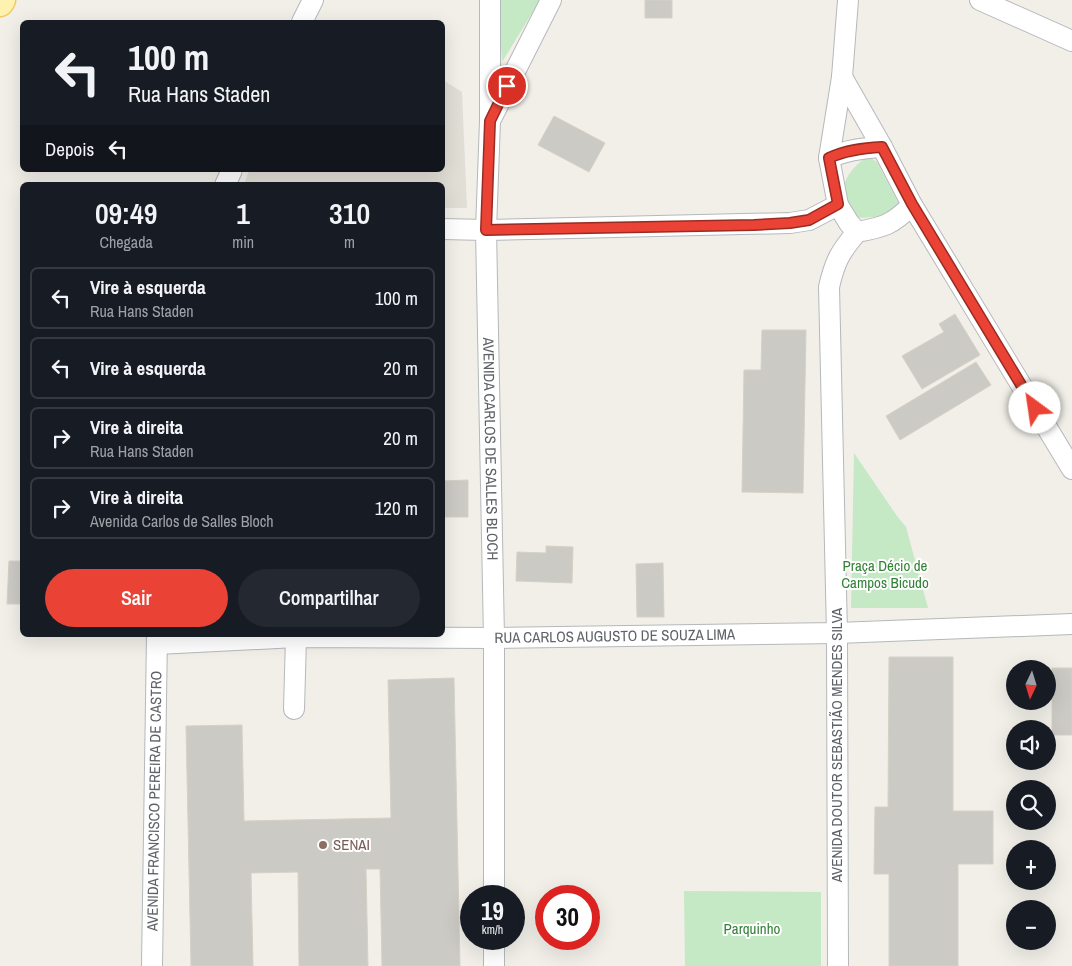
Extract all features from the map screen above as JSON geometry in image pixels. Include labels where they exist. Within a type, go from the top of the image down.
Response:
[{"type":"street","points":[[303,20],[313,0]]},
{"type":"street","name":"AVENIDA CARLOS DE SALLES BLOCH","points":[[490,0],[490,121],[486,230],[494,638],[494,885]]},
{"type":"street","points":[[490,121],[551,0]]},
{"type":"street","points":[[848,0],[842,77],[829,158],[838,204],[849,224],[857,232],[880,228],[898,219],[912,204]]},
{"type":"street","points":[[980,0],[1072,41]]},
{"type":"street","points":[[842,77],[912,204],[1072,469]]},
{"type":"street","points":[[829,158],[838,153],[852,150],[882,147]]},
{"type":"street","points":[[445,229],[486,230],[790,223],[809,220],[838,204]]},
{"type":"street","name":"AVENIDA DOUTOR SEBASTIÃO MENDES SILVA","points":[[838,966],[837,633],[829,287],[835,264],[843,249],[857,232]]},
{"type":"street","name":"RUA CARLOS AUGUSTO DE SOUZA LIMA","points":[[408,637],[494,638],[837,633],[1072,624]]},
{"type":"street","points":[[294,709],[296,637]]},
{"type":"street","name":"RUA CARLOS AUGUSTO DE SOUZA LIMA","points":[[157,639],[296,637]]},
{"type":"street","name":"AVENIDA FRANCISCO PEREIRA DE CASTRO","points":[[152,966],[157,639]]},
{"type":"street","points":[[494,950],[494,966]]},
{"type":"shaded area","points":[[445,81],[462,92],[467,208],[445,208],[445,182],[245,182],[248,172],[445,172]]},
{"type":"green space","points":[[498,0],[540,0],[502,62]]},
{"type":"green space","points":[[868,156],[877,162],[899,204],[885,214],[875,217],[857,218],[848,205],[844,194],[846,179],[852,170]]},
{"type":"green space","name":"Praça Décio de Campos Bicudo","points":[[854,453],[906,527],[928,608],[851,608]]},
{"type":"green space","name":"Parquinho","points":[[684,891],[821,892],[821,966],[685,966]]},
{"type":"building","points":[[645,0],[672,0],[672,18],[645,18]]},
{"type":"building","points":[[554,116],[605,143],[589,172],[538,145]]},
{"type":"building","points":[[955,314],[980,355],[922,389],[902,356],[944,332],[939,324]]},
{"type":"building","points":[[762,330],[806,330],[803,493],[742,492],[744,370],[761,370]]},
{"type":"building","points":[[976,362],[991,385],[900,440],[886,416]]},
{"type":"building","points":[[468,480],[468,517],[445,517],[445,481]]},
{"type":"building","points":[[546,546],[573,547],[572,583],[516,581],[517,552],[546,553]]},
{"type":"building","points":[[9,561],[20,561],[20,604],[7,604]]},
{"type":"building","points":[[663,563],[664,617],[637,617],[636,564]]},
{"type":"building","points":[[889,657],[953,657],[953,811],[993,811],[993,864],[958,864],[958,966],[889,966],[889,874],[874,874],[875,807],[888,807]]},
{"type":"building","points":[[1056,668],[1072,668],[1072,735],[1056,735],[1056,720],[1052,720],[1052,710],[1056,710]]},
{"type":"building","name":"SENAI","points":[[454,678],[460,966],[382,966],[380,869],[366,869],[368,966],[299,966],[298,872],[251,873],[253,966],[191,966],[186,726],[242,725],[244,821],[391,818],[388,680]]},
{"type":"place","name":"SENAI","points":[[323,845]]},
{"type":"route","points":[[507,86],[490,121],[486,230],[754,225],[809,220],[838,204],[829,158],[838,153],[852,150],[882,147],[912,204],[1035,408]]}]
